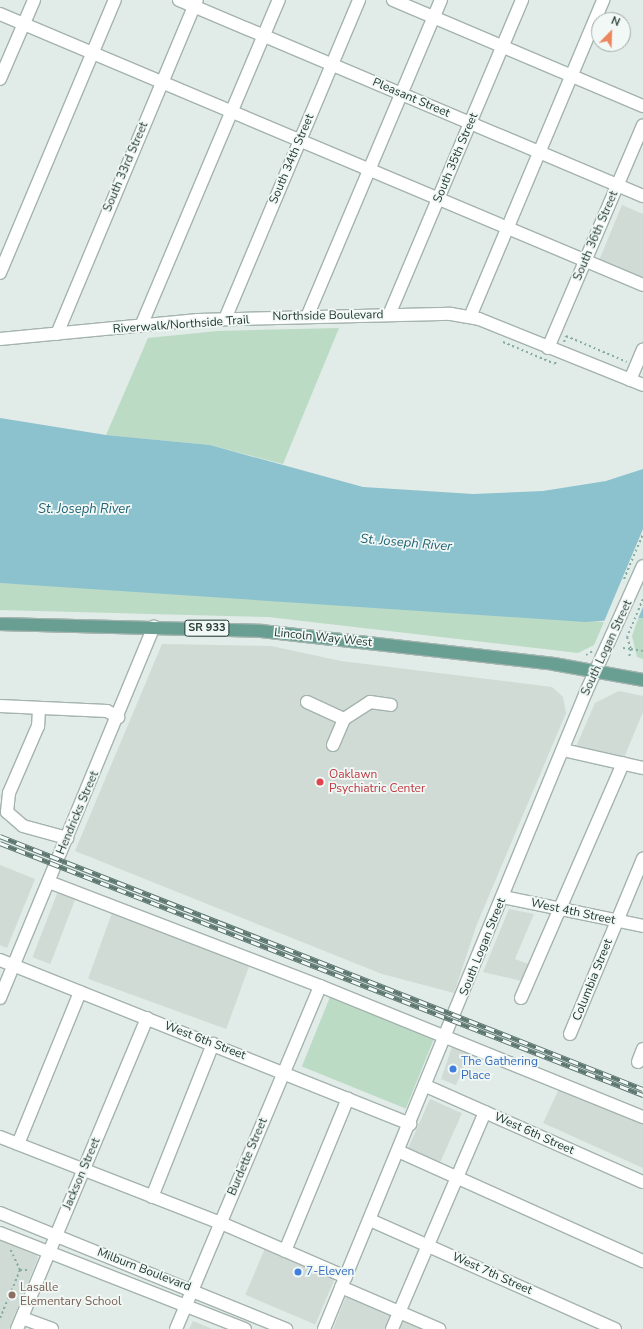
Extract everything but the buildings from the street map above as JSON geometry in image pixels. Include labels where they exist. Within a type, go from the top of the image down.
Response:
[{"type":"main road","name":"Lincoln Way West","points":[[0,625],[154,627],[290,634],[598,671],[643,680]]},
{"type":"street","points":[[0,79],[34,0]]},
{"type":"street","points":[[0,273],[115,0]]},
{"type":"street","name":"Pleasant Street","points":[[179,0],[195,3],[264,36],[643,196]]},
{"type":"street","points":[[141,326],[279,0]]},
{"type":"street","name":"South 34th Street","points":[[225,319],[359,0]]},
{"type":"street","points":[[393,0],[643,106]]},
{"type":"street","points":[[307,317],[441,0]]},
{"type":"street","name":"South 35th Street","points":[[389,315],[522,0]]},
{"type":"street","points":[[470,317],[604,0]]},
{"type":"street","name":"South 33rd Street","points":[[57,334],[195,3]]},
{"type":"street","points":[[0,14],[643,285]]},
{"type":"street","name":"South 36th Street","points":[[554,350],[586,261],[643,125]]},
{"type":"street","name":"Northside Boulevard","points":[[0,339],[225,319],[389,315],[470,317],[643,385]]},
{"type":"street","points":[[630,380],[643,350]]},
{"type":"street","name":"South Logan Street","points":[[324,1329],[447,1037],[563,750],[609,649],[643,566]]},
{"type":"street","name":"Hendricks Street","points":[[0,998],[118,717],[154,627]]},
{"type":"street","points":[[307,702],[344,719]]},
{"type":"street","points":[[333,745],[344,719],[370,702],[391,705]]},
{"type":"street","points":[[0,706],[107,711],[118,717]]},
{"type":"street","points":[[39,709],[38,726],[9,793],[7,812],[14,822],[23,826],[67,838]]},
{"type":"street","points":[[563,750],[643,768]]},
{"type":"street","points":[[521,998],[561,909],[623,763]]},
{"type":"street","name":"Columbia Street","points":[[570,1034],[643,859]]},
{"type":"street","points":[[49,882],[320,986],[643,1117]]},
{"type":"street","name":"West 4th Street","points":[[503,897],[643,926]]},
{"type":"street","name":"West 6th Street","points":[[0,960],[284,1072],[410,1124]]},
{"type":"street","name":"Burdette Street","points":[[176,1329],[320,986]]},
{"type":"street","points":[[18,1144],[80,992]]},
{"type":"street","name":"Jackson Street","points":[[20,1323],[147,1018]]},
{"type":"street","points":[[152,1197],[213,1044]]},
{"type":"street","points":[[638,1062],[643,1049]]},
{"type":"street","name":"West 6th Street","points":[[426,1086],[643,1182]]},
{"type":"street","points":[[285,1251],[348,1098]]},
{"type":"street","points":[[392,1329],[485,1112]]},
{"type":"street","points":[[0,1137],[221,1223],[285,1251],[400,1312],[439,1329]]},
{"type":"street","points":[[398,1151],[643,1261]]},
{"type":"street","name":"Milburn Boulevard","points":[[0,1213],[193,1289],[286,1329]]},
{"type":"street","name":"West 7th Street","points":[[370,1220],[615,1329]]},
{"type":"street","name":"Milburn Boulevard","points":[[0,1233],[245,1329]]},
{"type":"street","points":[[20,1323],[52,1329]]},
{"type":"path","points":[[496,339],[555,364],[554,350],[566,336],[636,366]]},
{"type":"path","points":[[629,658],[631,649],[627,637],[643,599]]},
{"type":"path","points":[[623,648],[643,651]]},
{"type":"path","points":[[586,655],[596,649]]},
{"type":"path","points":[[6,1247],[17,1252]]},
{"type":"path","points":[[0,1318],[20,1270],[12,1249]]},
{"type":"path","points":[[20,1270],[30,1270],[33,1264]]},
{"type":"shaded area","points":[[622,205],[643,214],[643,281],[598,263]]},
{"type":"shaded area","name":"Oaklawn Psychiatric Center","points":[[162,644],[271,646],[341,661],[552,687],[563,697],[566,713],[477,924],[454,993],[382,974],[75,851]]},
{"type":"shaded area","points":[[619,691],[643,696],[643,712],[623,760],[575,749],[595,703]]},
{"type":"shaded area","points":[[0,865],[35,879],[7,948],[0,945]]},
{"type":"shaded area","points":[[58,891],[76,898],[50,964],[33,957]]},
{"type":"shaded area","points":[[509,909],[534,914],[515,959],[534,966],[526,982],[483,972]]},
{"type":"shaded area","points":[[112,913],[250,963],[226,1029],[88,979]]},
{"type":"shaded area","points":[[453,1044],[471,1051],[456,1085],[441,1079]]},
{"type":"shaded area","points":[[560,1087],[643,1120],[643,1168],[543,1123]]},
{"type":"shaded area","points":[[430,1099],[462,1113],[438,1166],[406,1152]]},
{"type":"shaded area","name":"Lasalle Elementary School","points":[[0,1237],[34,1250],[38,1258],[9,1329],[0,1329]]},
{"type":"shaded area","points":[[266,1246],[336,1276],[315,1324],[245,1295]]},
{"type":"shaded area","points":[[348,1291],[397,1312],[390,1329],[333,1329]]},
{"type":"shaded area","points":[[401,1314],[434,1329],[395,1329]]},
{"type":"shaded area","points":[[193,1321],[212,1329],[189,1329]]},
{"type":"green space","points":[[339,328],[283,464],[210,445],[106,435],[148,338],[218,331]]},
{"type":"green space","points":[[0,583],[99,587],[604,622],[594,645],[578,653],[268,617],[0,610]]},
{"type":"green space","points":[[643,618],[643,659],[637,657],[632,636],[638,619]]},
{"type":"green space","points":[[330,997],[434,1039],[406,1108],[302,1067]]},
{"type":"water","name":"St. Joseph River","points":[[0,418],[106,435],[210,445],[363,487],[473,494],[543,491],[606,481],[643,469],[643,618],[585,622],[0,583]]},
{"type":"pier","points":[[643,529],[643,607],[637,621],[603,624]]},
{"type":"railway","points":[[0,836],[643,1089]]},
{"type":"railway","points":[[0,843],[643,1095]]},
{"type":"place","name":"Oaklawn Psychiatric Center","points":[[320,782]]},
{"type":"place","name":"The Gathering Place","points":[[453,1069]]},
{"type":"place","name":"7-Eleven","points":[[298,1272]]},
{"type":"place","name":"Lasalle Elementary School","points":[[12,1295]]}]
